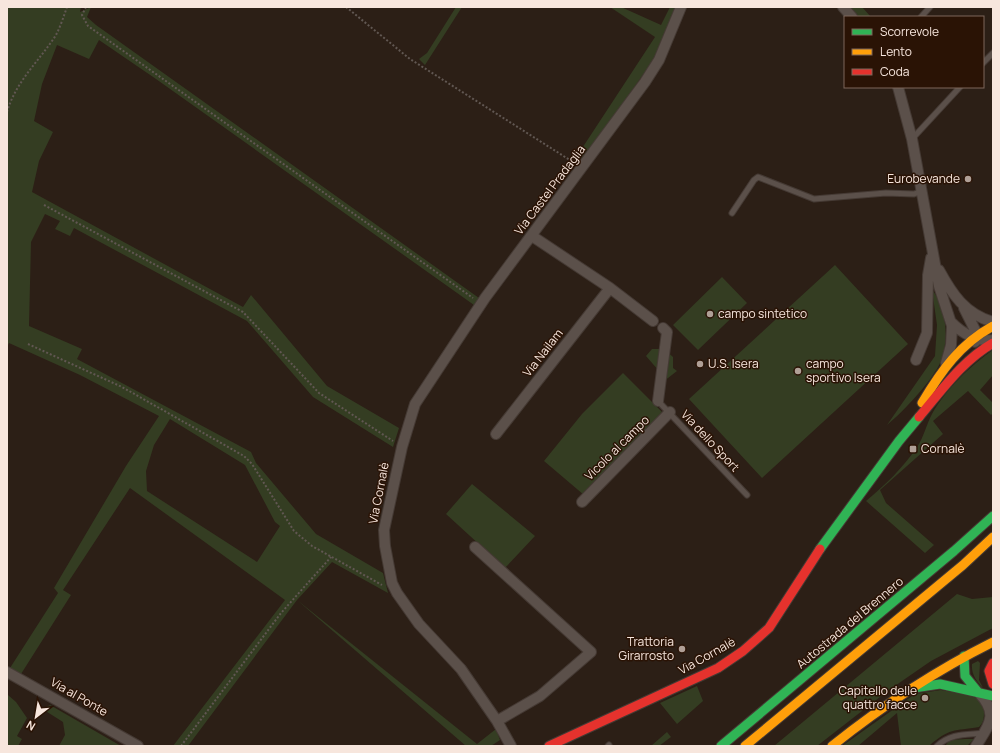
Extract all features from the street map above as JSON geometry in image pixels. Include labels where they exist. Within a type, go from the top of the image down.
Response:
[{"type":"main road","points":[[899,441],[944,367],[960,349],[975,337],[993,326]]},
{"type":"main road","points":[[899,441],[969,358],[993,341]]},
{"type":"main road","name":"Via Cornalè","points":[[549,746],[718,668],[743,651],[769,628],[814,557],[899,441]]},
{"type":"main road","name":"Autostrada del Brennero","points":[[721,746],[930,572],[993,516]]},
{"type":"main road","points":[[745,746],[963,565],[993,537]]},
{"type":"main road","points":[[832,746],[906,690],[964,656],[993,642]]},
{"type":"main road","points":[[964,656],[962,669],[964,677],[969,685],[979,693]]},
{"type":"main road","points":[[993,663],[989,671],[989,676],[993,684]]},
{"type":"main road","points":[[906,690],[940,684],[993,696]]},
{"type":"street","name":"Via Castel Pradaglia","points":[[428,383],[485,298],[652,71],[659,60],[681,7]]},
{"type":"street","points":[[843,7],[851,16]]},
{"type":"street","points":[[898,88],[912,139],[939,286],[951,322],[953,336],[944,367]]},
{"type":"street","points":[[532,236],[610,288],[653,321]]},
{"type":"street","points":[[932,252],[945,282],[962,305],[974,330],[974,348],[969,358]]},
{"type":"street","points":[[916,360],[926,333],[928,275],[932,252]]},
{"type":"street","name":"Via Nailam","points":[[496,434],[610,288]]},
{"type":"street","points":[[962,305],[980,318],[993,322]]},
{"type":"street","points":[[951,322],[963,333],[982,340],[993,341]]},
{"type":"street","points":[[658,401],[667,332],[663,328]]},
{"type":"street","name":"Via Cornalè","points":[[428,383],[415,404],[407,426],[384,530],[385,546],[392,582],[397,593],[419,624],[461,669],[497,721],[511,746]]},
{"type":"street","name":"Vicolo al campo","points":[[582,502],[670,412]]},
{"type":"street","points":[[475,547],[591,652],[540,696],[497,721]]},
{"type":"street","name":"Via al Ponte","points":[[7,672],[138,746]]},
{"type":"street","points":[[977,746],[988,732],[991,715],[986,701],[979,693]]},
{"type":"lane","points":[[922,16],[930,7]]},
{"type":"lane","points":[[984,62],[993,53]]},
{"type":"lane","points":[[912,139],[959,88]]},
{"type":"lane","points":[[732,214],[754,180],[758,177],[814,198],[886,193],[914,194],[922,191]]},
{"type":"lane","name":"Via dello Sport","points":[[658,401],[747,495]]},
{"type":"lane","points":[[937,746],[944,740],[955,736],[988,732]]},
{"type":"path","points":[[7,112],[13,95],[53,40],[67,7]]},
{"type":"path","points":[[86,7],[82,15],[88,26],[477,301]]},
{"type":"path","points":[[346,7],[415,62],[579,166]]},
{"type":"path","points":[[44,205],[243,312],[318,393],[395,442]]},
{"type":"path","points":[[28,344],[122,387],[244,456],[252,464],[294,531],[312,546],[397,593]]},
{"type":"path","points":[[181,746],[281,613],[331,557]]},
{"type":"green space","points":[[7,7],[81,7],[80,12],[91,7],[87,17],[96,25],[479,298],[474,305],[99,40],[89,59],[57,45],[42,84],[34,121],[53,132],[39,161],[32,192],[243,307],[251,295],[327,386],[399,428],[393,447],[313,397],[247,321],[74,228],[70,236],[55,229],[60,221],[45,214],[31,242],[29,326],[82,349],[77,359],[251,452],[256,463],[316,534],[383,573],[388,593],[332,562],[297,600],[188,746],[173,746],[285,600],[130,488],[63,590],[71,595],[21,674],[10,668],[58,593],[54,588],[126,466],[159,416],[80,375],[9,343],[7,347]],"holes":[[[170,419],[245,465],[275,522],[280,526],[257,562],[147,491],[146,471],[154,445]]]},
{"type":"green space","points":[[456,7],[462,7],[425,65],[419,59],[427,53]]},
{"type":"green space","points":[[610,7],[621,7],[661,25],[670,7],[676,7],[654,59],[583,160],[575,159],[655,37]]},
{"type":"green space","points":[[850,7],[862,7],[870,16],[858,16]]},
{"type":"green space","name":"campo sportivo Isera","points":[[835,265],[908,344],[762,478],[689,399]]},
{"type":"green space","name":"campo sintetico","points":[[722,277],[747,303],[698,350],[673,325]]},
{"type":"green space","points":[[932,290],[942,309],[945,322],[946,335],[941,361],[925,386],[887,425],[935,356],[937,325]]},
{"type":"green space","points":[[652,349],[664,349],[673,357],[673,368],[677,371],[659,385],[655,382],[659,371],[646,356]]},
{"type":"green space","points":[[993,350],[993,375],[980,390],[993,403],[993,413],[991,415],[968,391],[933,421],[943,434],[880,490],[886,503],[934,545],[925,553],[866,501],[893,476],[912,455],[932,414],[951,387],[976,363]]},
{"type":"green space","points":[[623,373],[664,414],[584,495],[544,461],[582,414]]},
{"type":"green space","points":[[472,484],[535,536],[505,568],[446,514]]},
{"type":"green space","points":[[957,594],[972,599],[993,597],[993,628],[931,661],[889,690],[817,746],[774,746]]},
{"type":"green space","points":[[297,600],[477,744],[496,729],[500,740],[491,746],[466,746]]},
{"type":"green space","points":[[978,661],[980,663],[979,680],[983,688],[972,671],[972,664]]},
{"type":"green space","points":[[697,686],[703,701],[677,724],[660,703]]},
{"type":"green space","points":[[941,690],[961,693],[975,697],[980,701],[983,706],[984,715],[979,727],[952,731],[942,736],[929,746],[901,746],[897,713],[858,746],[842,746],[915,694]]},
{"type":"green space","points":[[8,695],[16,702],[27,718],[17,736],[22,739],[18,746],[7,746]]},
{"type":"green space","points":[[50,705],[121,746],[59,746],[65,735],[63,722],[44,710]]},
{"type":"green space","points":[[667,732],[671,737],[659,746],[651,746]]},
{"type":"green space","points":[[974,739],[967,746],[945,746],[950,740]]},
{"type":"traffic: fast","points":[[820,549],[899,441],[919,417]]},
{"type":"traffic: fast","points":[[721,746],[954,551],[993,516]]},
{"type":"traffic: fast","points":[[964,656],[965,676],[978,692]]},
{"type":"traffic: fast","points":[[914,688],[940,684],[993,696]]},
{"type":"traffic: slow","points":[[922,403],[936,380],[952,359],[971,341],[993,326]]},
{"type":"traffic: slow","points":[[745,746],[963,565],[993,537]]},
{"type":"traffic: slow","points":[[832,746],[870,717],[930,677],[993,642]]},
{"type":"traffic: jam","points":[[919,417],[944,386],[962,367],[993,343]]},
{"type":"traffic: jam","points":[[549,746],[718,668],[743,651],[769,628],[820,549]]},
{"type":"traffic: jam","points":[[993,663],[989,671],[993,684]]},
{"type":"place","name":"Eurobevande","points":[[968,179]]},
{"type":"place","name":"campo sintetico","points":[[710,314]]},
{"type":"place","name":"U.S. Isera","points":[[700,364]]},
{"type":"place","name":"campo sportivo Isera","points":[[798,371]]},
{"type":"place","name":"Cornalè","points":[[913,449]]},
{"type":"place","name":"Trattoria Girarrosto","points":[[682,649]]},
{"type":"place","name":"Capitello delle quattro facce","points":[[925,698]]}]
